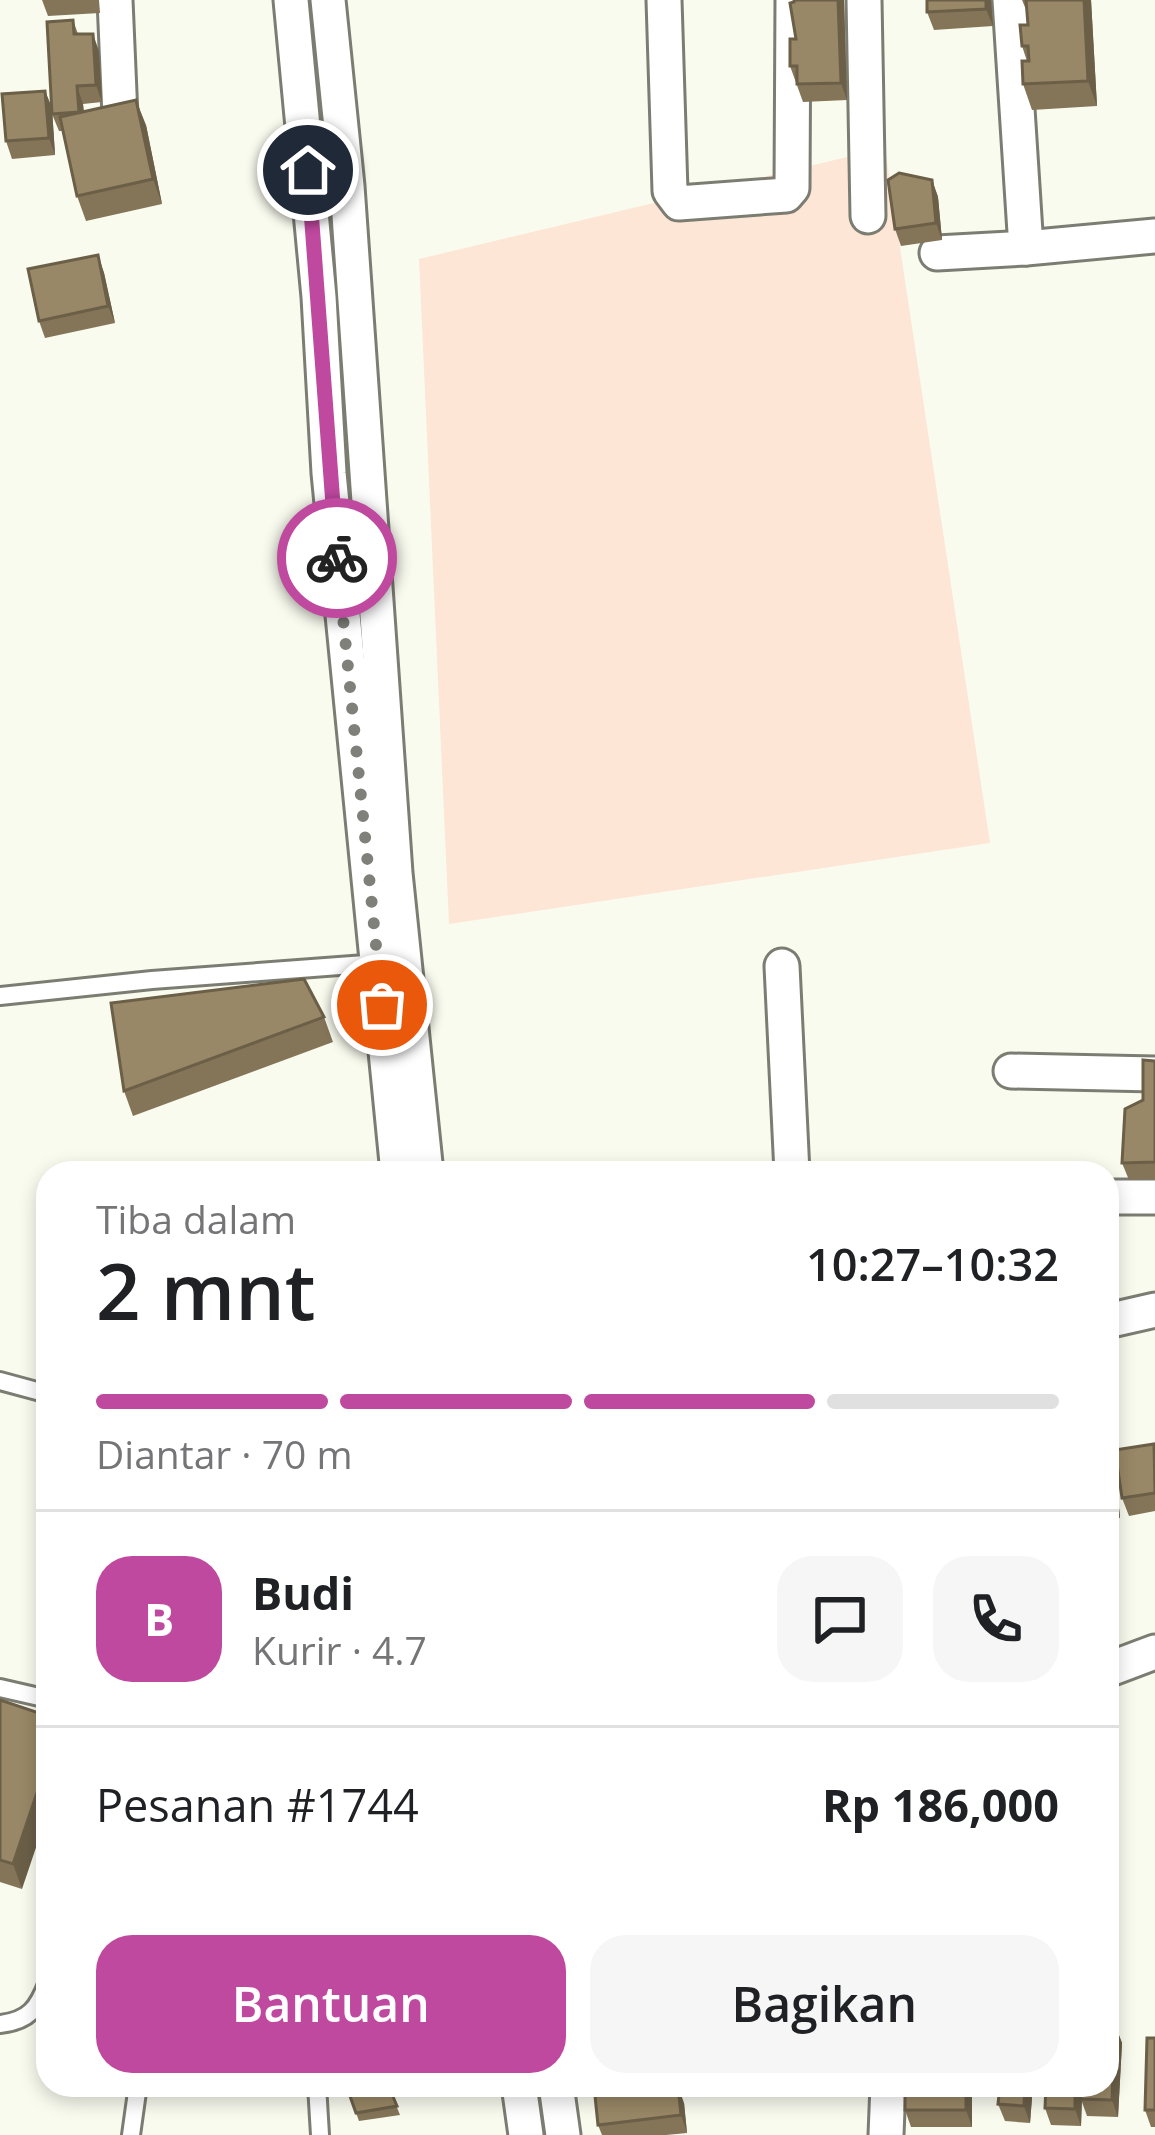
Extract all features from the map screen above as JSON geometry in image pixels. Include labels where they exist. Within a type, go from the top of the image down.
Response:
[{"type":"street","points":[[115,0],[120,116]]},
{"type":"street","points":[[291,0],[320,297],[329,473],[397,1161]]},
{"type":"street","points":[[328,0],[346,186],[395,873],[425,1161]]},
{"type":"street","points":[[664,0],[670,191],[679,203],[786,195],[792,188],[794,0]]},
{"type":"street","points":[[864,0],[868,216]]},
{"type":"street","points":[[1010,0],[1026,248]]},
{"type":"street","points":[[937,253],[1155,236]]},
{"type":"street","points":[[782,966],[791,1161]]},
{"type":"street","points":[[1011,1071],[1155,1074]]},
{"type":"street","points":[[1119,1197],[1155,1197]]},
{"type":"street","points":[[1119,1318],[1155,1310]]},
{"type":"street","points":[[1119,1666],[1155,1652]]},
{"type":"street","points":[[521,2097],[526,2135]]},
{"type":"street","points":[[558,2097],[563,2135]]},
{"type":"street","points":[[886,2135],[888,2097]]},
{"type":"lane","points":[[0,996],[379,963]]},
{"type":"lane","points":[[0,1381],[36,1391]]},
{"type":"lane","points":[[0,1688],[36,1696]]},
{"type":"lane","points":[[0,2024],[19,2022],[36,2009]]},
{"type":"lane","points":[[131,2135],[136,2097]]},
{"type":"lane","points":[[318,2097],[320,2135]]},
{"type":"shaded area","points":[[885,148],[990,843],[449,924],[419,259]]},
{"type":"building","points":[[838,0],[841,83],[797,84],[797,66],[790,66],[790,39],[796,39],[790,3]]},
{"type":"building","points":[[927,0],[986,0],[986,9],[927,12]]},
{"type":"building","points":[[1026,0],[1084,0],[1088,81],[1023,84],[1022,61],[1029,61],[1020,25],[1028,25]]},
{"type":"building","points":[[73,20],[74,34],[93,34],[96,85],[77,86],[79,112],[52,114],[47,22]]},
{"type":"building","points":[[45,91],[49,138],[6,141],[2,94]]},
{"type":"building","points":[[136,100],[153,179],[77,196],[60,117]]},
{"type":"building","points":[[899,173],[932,180],[936,223],[895,229],[888,180]]},
{"type":"building","points":[[98,255],[108,306],[39,321],[28,269]]},
{"type":"building","points":[[304,979],[324,1017],[124,1091],[111,1003]]},
{"type":"building","points":[[1143,1060],[1155,1061],[1155,1162],[1122,1163],[1125,1109],[1143,1100]]},
{"type":"building","points":[[1154,1444],[1155,1493],[1122,1498],[1119,1449]]},
{"type":"building","points":[[0,1700],[36,1712],[36,1796],[13,1864],[0,1860]]},
{"type":"building","points":[[1147,2038],[1155,2038],[1155,2110],[1145,2110]]},
{"type":"building","points":[[350,2097],[393,2097],[397,2106],[356,2113]]},
{"type":"building","points":[[595,2097],[679,2097],[681,2115],[598,2125]]},
{"type":"building","points":[[905,2097],[966,2097],[966,2110],[905,2110]]},
{"type":"building","points":[[999,2097],[1024,2097],[1024,2106],[998,2104]]},
{"type":"building","points":[[1045,2097],[1075,2097],[1075,2109],[1045,2108]]},
{"type":"way so far","points":[[337,558],[382,1005]]},
{"type":"route","points":[[308,170],[337,558]]}]
